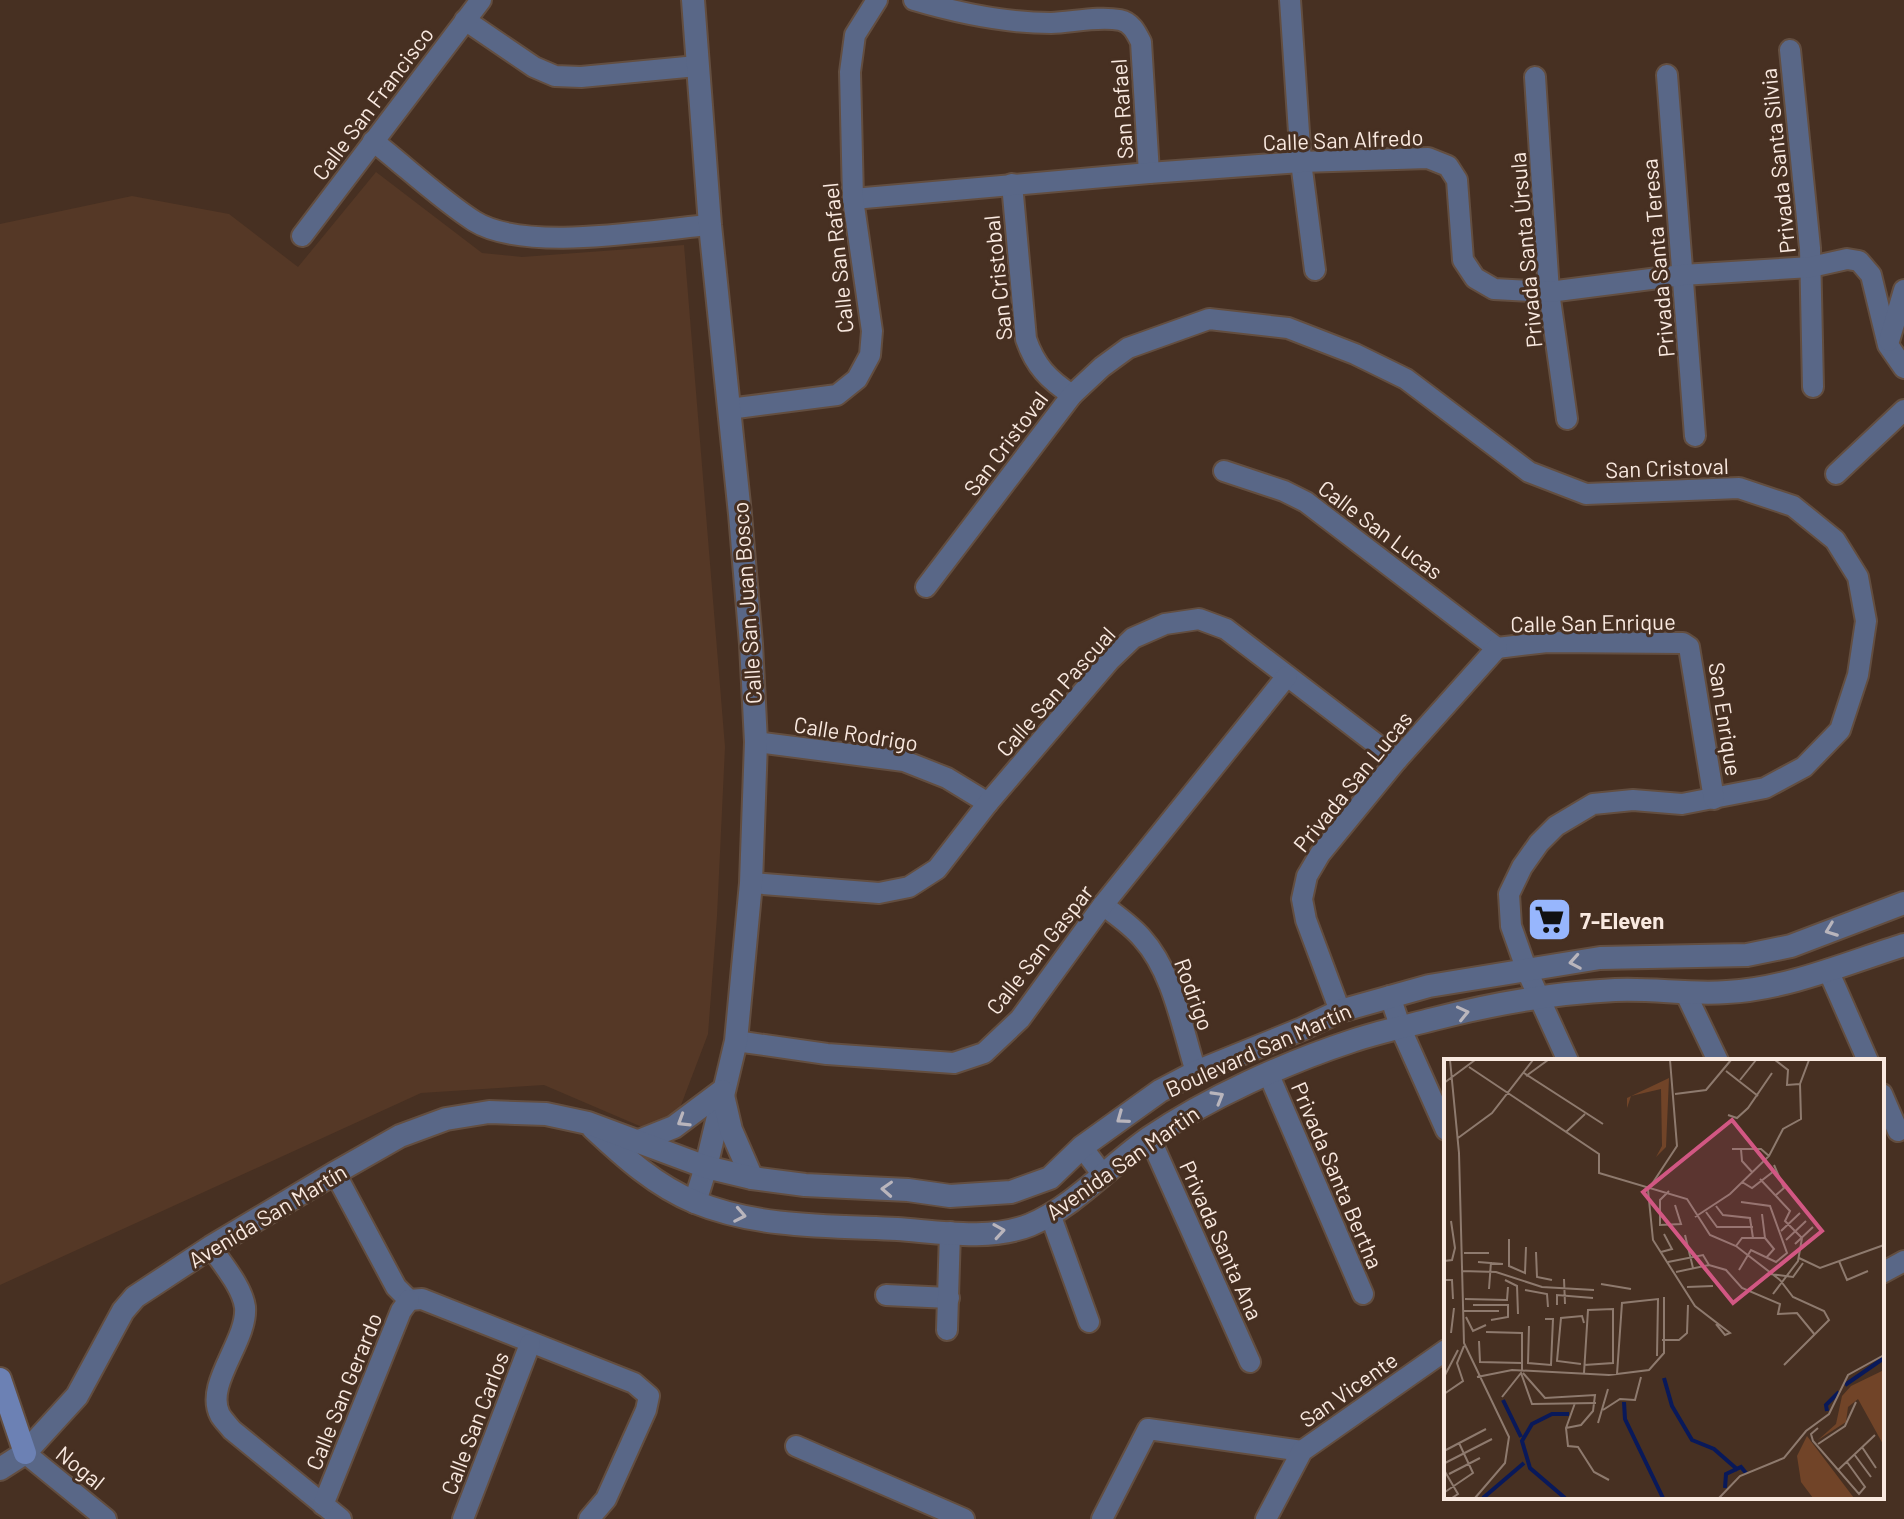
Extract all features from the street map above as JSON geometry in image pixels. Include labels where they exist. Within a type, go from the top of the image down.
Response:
[{"type":"main road","points":[[0,1379],[25,1453]]},
{"type":"street","name":"Calle San Francisco","points":[[302,236],[481,0]]},
{"type":"street","name":"Calle San Juan Bosco","points":[[693,0],[710,225],[751,644],[756,742],[751,883],[736,1041],[695,1202]]},
{"type":"street","name":"Calle San Rafael","points":[[729,409],[837,395],[857,379],[870,355],[872,331],[853,199],[850,72],[855,35],[877,0]]},
{"type":"street","name":"San Rafael","points":[[914,0],[998,18],[1048,23],[1122,20],[1133,27],[1141,42],[1149,173]]},
{"type":"street","points":[[1290,0],[1301,162],[1315,270]]},
{"type":"street","points":[[465,20],[534,67],[555,76],[581,77],[697,66]]},
{"type":"street","name":"Privada Santa Silvia","points":[[1790,50],[1811,267],[1813,387]]},
{"type":"street","name":"Privada Santa Teresa","points":[[1667,75],[1695,436]]},
{"type":"street","name":"Privada Santa Úrsula","points":[[1535,77],[1549,292],[1567,419]]},
{"type":"street","points":[[373,141],[475,221],[505,235],[554,238],[710,225]]},
{"type":"street","name":"Calle San Alfredo","points":[[853,199],[1301,162],[1428,158],[1448,166],[1457,180],[1463,260],[1475,278],[1494,289],[1549,292],[1682,275],[1811,267],[1847,259],[1866,266],[1875,284],[1888,345],[1904,368]]},
{"type":"street","name":"San Cristobal","points":[[1012,184],[1026,339],[1032,358],[1048,380],[1072,395]]},
{"type":"street","points":[[1888,345],[1904,290]]},
{"type":"street","name":"San Cristoval","points":[[926,587],[1072,395],[1128,348],[1209,319],[1288,328],[1355,354],[1406,379],[1529,472],[1586,494],[1739,488],[1793,506],[1835,540],[1858,577],[1866,621],[1858,675],[1840,730],[1804,767],[1765,788],[1682,804],[1633,800],[1593,804],[1556,826],[1522,867],[1509,894],[1511,926],[1527,971],[1567,1059]]},
{"type":"street","points":[[1836,474],[1904,410]]},
{"type":"street","name":"Calle San Lucas","points":[[1224,471],[1284,491],[1306,502],[1497,648]]},
{"type":"street","name":"Calle San Pascual","points":[[751,883],[879,893],[909,887],[937,869],[988,803],[1110,660],[1133,638],[1165,624],[1199,619],[1226,629],[1397,760]]},
{"type":"street","name":"Calle San Enrique","points":[[1497,648],[1547,642],[1683,643],[1689,647]]},
{"type":"street","name":"San Enrique","points":[[1689,647],[1714,799]]},
{"type":"street","name":"Privada San Lucas","points":[[1340,1011],[1306,920],[1302,899],[1307,876],[1320,854],[1397,760],[1497,648]]},
{"type":"street","name":"Calle San Gaspar","points":[[736,1041],[827,1054],[954,1063],[984,1053],[1020,1019],[1103,905],[1287,676]]},
{"type":"street","name":"Calle Rodrigo","points":[[756,742],[904,761],[947,778],[988,803]]},
{"type":"street","name":"Boulevard San Martín","points":[[630,1148],[752,1178],[805,1185],[908,1190],[950,1196],[1011,1192],[1050,1178],[1082,1147],[1160,1091],[1196,1072],[1340,1011],[1429,986],[1600,958],[1747,955],[1791,946],[1904,903]]},
{"type":"street","name":"Rodrigo","points":[[1103,905],[1140,936],[1155,954],[1196,1072]]},
{"type":"street","name":"Avenida San Martin","points":[[630,1148],[670,1189],[724,1212],[769,1221],[987,1233],[1026,1226],[1050,1214],[1150,1138],[1234,1089],[1354,1040],[1475,1010],[1540,998],[1615,990],[1728,992],[1761,987],[1828,970],[1904,945]]},
{"type":"street","points":[[1828,970],[1867,1059]]},
{"type":"street","points":[[1685,992],[1717,1059]]},
{"type":"street","points":[[1390,996],[1401,1029],[1444,1126]]},
{"type":"street","name":"Privada Santa Bertha","points":[[1269,1075],[1363,1294]]},
{"type":"street","points":[[630,1148],[674,1127],[722,1091],[731,1130],[752,1178]]},
{"type":"street","points":[[1884,1099],[1898,1131]]},
{"type":"street","name":"Avenida San Martín","points":[[0,1469],[25,1453],[77,1396],[123,1311],[135,1297],[211,1247],[400,1136],[446,1119],[489,1112],[546,1114],[588,1123],[630,1148]]},
{"type":"street","name":"Privada Santa Ana","points":[[1150,1138],[1250,1362]]},
{"type":"street","points":[[1082,1147],[1103,1175]]},
{"type":"street","name":"Calle San Gerardo","points":[[323,1505],[401,1311],[409,1300],[396,1287],[335,1173]]},
{"type":"street","points":[[1050,1214],[1089,1322]]},
{"type":"street","points":[[947,1330],[950,1232]]},
{"type":"street","points":[[211,1247],[236,1286],[245,1307],[242,1331],[217,1389],[219,1412],[232,1430],[341,1519]]},
{"type":"street","points":[[1884,1272],[1904,1261]]},
{"type":"street","points":[[886,1295],[949,1298]]},
{"type":"street","points":[[409,1300],[422,1299],[634,1383],[649,1396],[646,1410],[606,1499],[589,1519]]},
{"type":"street","name":"Calle San Carlos","points":[[463,1519],[530,1344]]},
{"type":"street","name":"San Vicente","points":[[1266,1519],[1302,1451],[1444,1351]]},
{"type":"street","points":[[1102,1519],[1148,1429],[1302,1451]]},
{"type":"street","points":[[796,1446],[955,1517]]},
{"type":"street","name":"Nogal","points":[[25,1453],[106,1519]]},
{"type":"shaded area","points":[[376,172],[482,253],[522,257],[684,245],[725,747],[708,1034],[678,1113],[642,1127],[544,1085],[421,1093],[0,1285],[0,224],[132,196],[229,214],[298,267]]},
{"type":"place","name":"7-Eleven","points":[[1549,920]]}]
